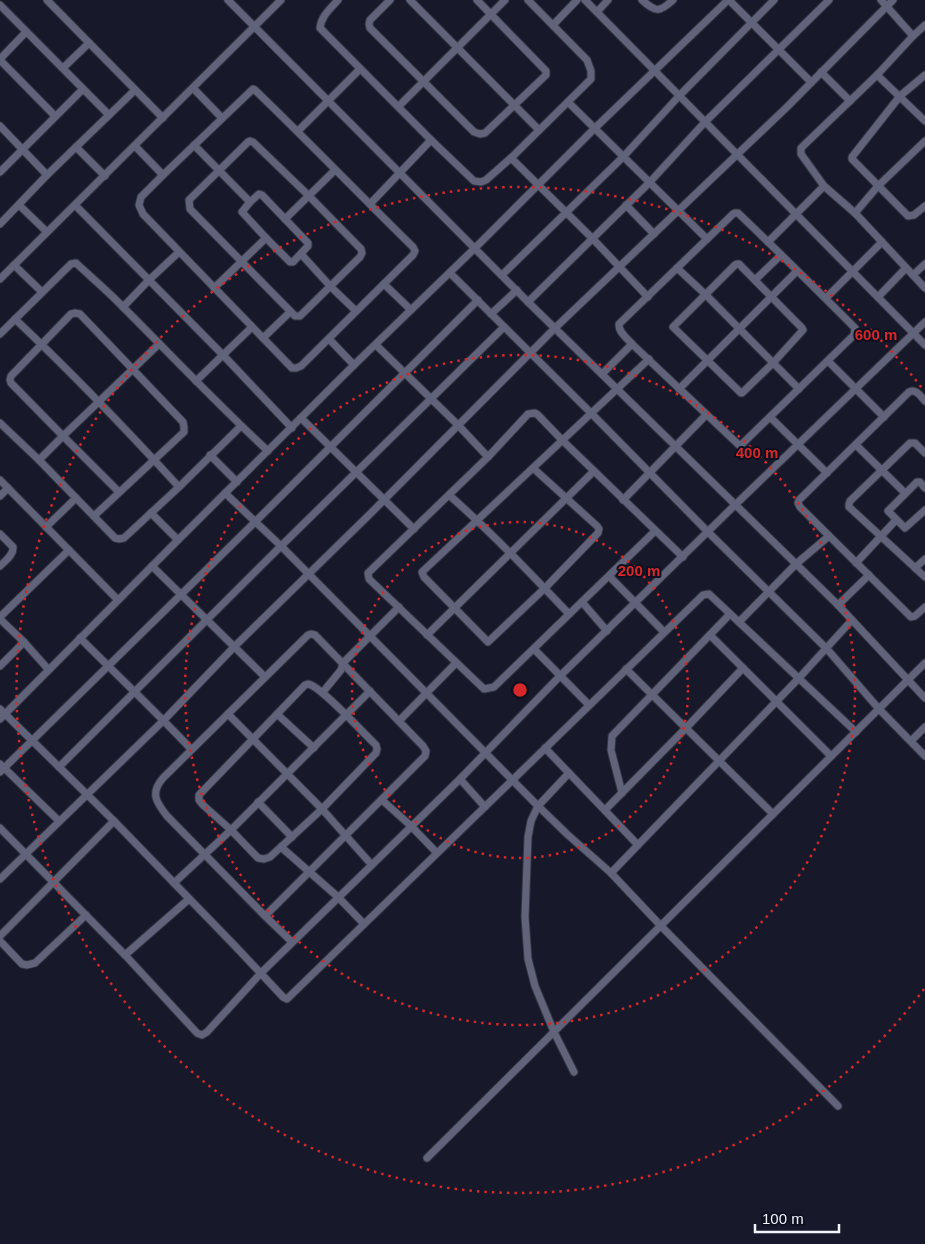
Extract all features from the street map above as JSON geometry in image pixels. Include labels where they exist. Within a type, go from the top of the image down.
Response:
[{"type":"street","points":[[47,0],[163,118]]},
{"type":"street","points":[[228,0],[528,302],[838,605],[925,698]]},
{"type":"street","points":[[0,279],[281,0]]},
{"type":"street","points":[[338,0],[323,17],[320,28],[431,140],[474,181],[481,182],[486,180],[511,158],[591,80],[591,71],[587,60],[528,0]]},
{"type":"street","points":[[390,0],[370,20],[370,28],[474,132],[480,134],[484,133],[546,75],[546,71],[477,0]]},
{"type":"street","points":[[410,0],[539,130]]},
{"type":"street","points":[[399,106],[505,0]]},
{"type":"street","points":[[553,25],[577,0]]},
{"type":"street","points":[[585,0],[925,345]]},
{"type":"street","points":[[597,12],[608,0]]},
{"type":"street","points":[[642,0],[653,10],[664,8],[673,0]]},
{"type":"street","points":[[811,82],[728,0],[537,185],[2,714],[87,794],[287,999],[703,595],[709,594],[856,732]]},
{"type":"street","points":[[502,275],[623,157],[680,95],[774,0]]},
{"type":"street","points":[[528,302],[649,182],[705,122],[829,0]]},
{"type":"street","points":[[881,0],[913,36]]},
{"type":"street","points":[[0,879],[164,720],[235,646],[555,328],[737,154],[893,0]]},
{"type":"street","points":[[0,5],[109,115]]},
{"type":"street","points":[[925,25],[850,102],[801,148],[801,154],[824,186],[855,213],[925,288]]},
{"type":"street","points":[[26,32],[0,60],[55,116]]},
{"type":"street","points":[[62,68],[89,43]]},
{"type":"street","points":[[298,131],[360,69]]},
{"type":"street","points":[[821,72],[850,102]]},
{"type":"street","points":[[877,75],[925,121]]},
{"type":"street","points":[[925,75],[900,96],[852,155],[852,159],[908,216],[914,215],[925,206]]},
{"type":"street","points":[[193,88],[222,118]]},
{"type":"street","points":[[0,172],[83,89]]},
{"type":"street","points":[[253,89],[255,90],[298,131],[415,251],[329,339],[301,366],[296,368],[292,368],[252,328],[143,214],[139,205],[141,197],[222,118],[253,89]]},
{"type":"street","points":[[0,224],[47,175],[135,90]]},
{"type":"street","points":[[568,102],[707,239]]},
{"type":"street","points":[[0,126],[47,175]]},
{"type":"street","points":[[370,204],[431,140]]},
{"type":"street","points":[[855,213],[878,186],[925,141]]},
{"type":"street","points":[[248,142],[253,142],[308,195],[361,249],[362,253],[300,316],[294,316],[188,205],[189,200],[248,142]]},
{"type":"street","points":[[194,145],[250,202]]},
{"type":"street","points":[[135,146],[163,175]]},
{"type":"street","points":[[76,147],[105,176]]},
{"type":"street","points":[[511,158],[620,266],[648,297]]},
{"type":"street","points":[[284,219],[335,170]]},
{"type":"street","points":[[768,242],[824,186]]},
{"type":"street","points":[[259,194],[262,195],[308,243],[308,246],[293,262],[290,262],[242,212],[250,202],[259,194]]},
{"type":"street","points":[[19,205],[47,232]]},
{"type":"street","points":[[75,205],[292,428]]},
{"type":"street","points":[[626,205],[654,234]]},
{"type":"street","points":[[735,213],[738,213],[855,328],[854,335],[740,446],[632,344],[619,330],[618,326],[707,239],[735,213]]},
{"type":"street","points":[[214,288],[266,238]]},
{"type":"street","points":[[826,298],[882,242]]},
{"type":"street","points":[[123,307],[179,252]]},
{"type":"street","points":[[300,254],[356,311]]},
{"type":"street","points":[[755,280],[781,255]]},
{"type":"street","points":[[0,334],[71,264],[76,264],[123,307],[268,451]]},
{"type":"street","points":[[739,264],[803,330],[742,393],[673,327],[705,294],[739,264]]},
{"type":"street","points":[[913,275],[925,264]]},
{"type":"street","points":[[14,265],[42,292]]},
{"type":"street","points":[[678,268],[799,389]]},
{"type":"street","points":[[878,297],[906,268]]},
{"type":"street","points":[[679,389],[797,271]]},
{"type":"street","points":[[450,273],[827,649],[879,709],[925,756]]},
{"type":"street","points":[[384,284],[411,310]]},
{"type":"street","points":[[492,314],[517,290]]},
{"type":"street","points":[[60,821],[1,768],[32,741],[478,300]]},
{"type":"street","points":[[94,516],[184,432],[184,427],[183,422],[134,369],[80,314],[75,312],[11,376],[10,380],[119,492]]},
{"type":"street","points":[[262,338],[290,312]]},
{"type":"street","points":[[15,320],[42,344],[99,402],[179,487]]},
{"type":"street","points":[[0,828],[125,955],[197,1033],[202,1035],[207,1032],[261,973],[460,779],[560,676],[925,322]]},
{"type":"street","points":[[59,767],[504,326]]},
{"type":"street","points":[[196,381],[252,328]]},
{"type":"street","points":[[329,339],[354,365]]},
{"type":"street","points":[[39,460],[159,344]]},
{"type":"street","points":[[376,344],[488,456]]},
{"type":"street","points":[[602,374],[632,344]]},
{"type":"street","points":[[533,468],[597,526],[599,529],[598,533],[545,588],[488,642],[424,577],[422,572],[648,359]]},
{"type":"street","points":[[828,361],[884,417]]},
{"type":"street","points":[[925,401],[915,391],[912,391],[799,500],[798,504],[911,617],[915,616],[925,607]]},
{"type":"street","points":[[655,530],[534,649],[494,687],[489,689],[484,689],[369,578],[368,573],[449,495],[528,414],[538,415],[562,440],[594,470],[623,500],[655,530],[682,557]]},
{"type":"street","points":[[623,500],[706,415]]},
{"type":"street","points":[[302,418],[414,528]]},
{"type":"street","points":[[770,418],[827,473]]},
{"type":"street","points":[[1,426],[39,460],[115,538],[119,539],[124,538],[151,513],[241,426]]},
{"type":"street","points":[[925,453],[915,443],[910,443],[848,504],[925,577]]},
{"type":"street","points":[[856,445],[905,493]]},
{"type":"street","points":[[210,455],[236,482]]},
{"type":"street","points":[[428,635],[594,470]]},
{"type":"street","points":[[0,480],[118,600]]},
{"type":"street","points":[[925,488],[918,481],[888,510],[903,528],[906,528],[925,512]]},
{"type":"street","points":[[0,496],[8,488]]},
{"type":"street","points":[[225,493],[538,806],[611,874],[838,1106]]},
{"type":"street","points":[[449,495],[511,553],[569,614]]},
{"type":"street","points":[[46,527],[76,498]]},
{"type":"street","points":[[151,513],[178,540]]},
{"type":"street","points":[[856,563],[896,520]]},
{"type":"street","points":[[0,534],[14,550],[0,566]]},
{"type":"street","points":[[739,622],[796,564],[828,536]]},
{"type":"street","points":[[48,669],[0,618],[69,550]]},
{"type":"street","points":[[915,568],[925,559]]},
{"type":"street","points":[[152,566],[266,677]]},
{"type":"street","points":[[609,576],[664,632]]},
{"type":"street","points":[[838,605],[869,576]]},
{"type":"street","points":[[582,602],[607,631]]},
{"type":"street","points":[[323,692],[341,670],[343,663],[399,607]]},
{"type":"street","points":[[622,793],[611,750],[612,736],[730,614]]},
{"type":"street","points":[[611,874],[827,649],[852,620]]},
{"type":"street","points":[[265,916],[425,756],[426,751],[343,663],[315,635],[311,634],[160,781],[155,796],[156,801],[167,816],[265,916],[292,942]]},
{"type":"street","points":[[710,635],[831,756]]},
{"type":"street","points":[[80,638],[192,749]]},
{"type":"street","points":[[0,666],[24,642]]},
{"type":"street","points":[[534,649],[589,705]]},
{"type":"street","points":[[399,721],[456,662]]},
{"type":"street","points":[[427,1158],[925,663]]},
{"type":"street","points":[[605,810],[743,668]]},
{"type":"street","points":[[626,669],[773,814]]},
{"type":"street","points":[[311,684],[323,692],[376,745],[376,753],[322,809],[270,858],[258,858],[232,830],[203,805],[199,800],[199,795],[305,685],[311,684]]},
{"type":"street","points":[[174,883],[232,830],[370,691]]},
{"type":"street","points":[[228,714],[322,809],[371,864]]},
{"type":"street","points":[[277,714],[314,748]]},
{"type":"street","points":[[911,742],[925,727]]},
{"type":"street","points":[[545,748],[638,845]]},
{"type":"street","points":[[569,773],[538,806],[532,821],[528,837],[526,917],[528,959],[535,986],[554,1032],[574,1072]]},
{"type":"street","points":[[460,779],[485,807]]},
{"type":"street","points":[[382,800],[412,826],[437,853]]},
{"type":"street","points":[[258,802],[292,836]]},
{"type":"street","points":[[0,936],[114,821]]},
{"type":"street","points":[[281,847],[338,897],[364,924]]},
{"type":"street","points":[[125,955],[189,899]]},
{"type":"street","points":[[0,941],[22,964],[35,963],[86,916]]}]
